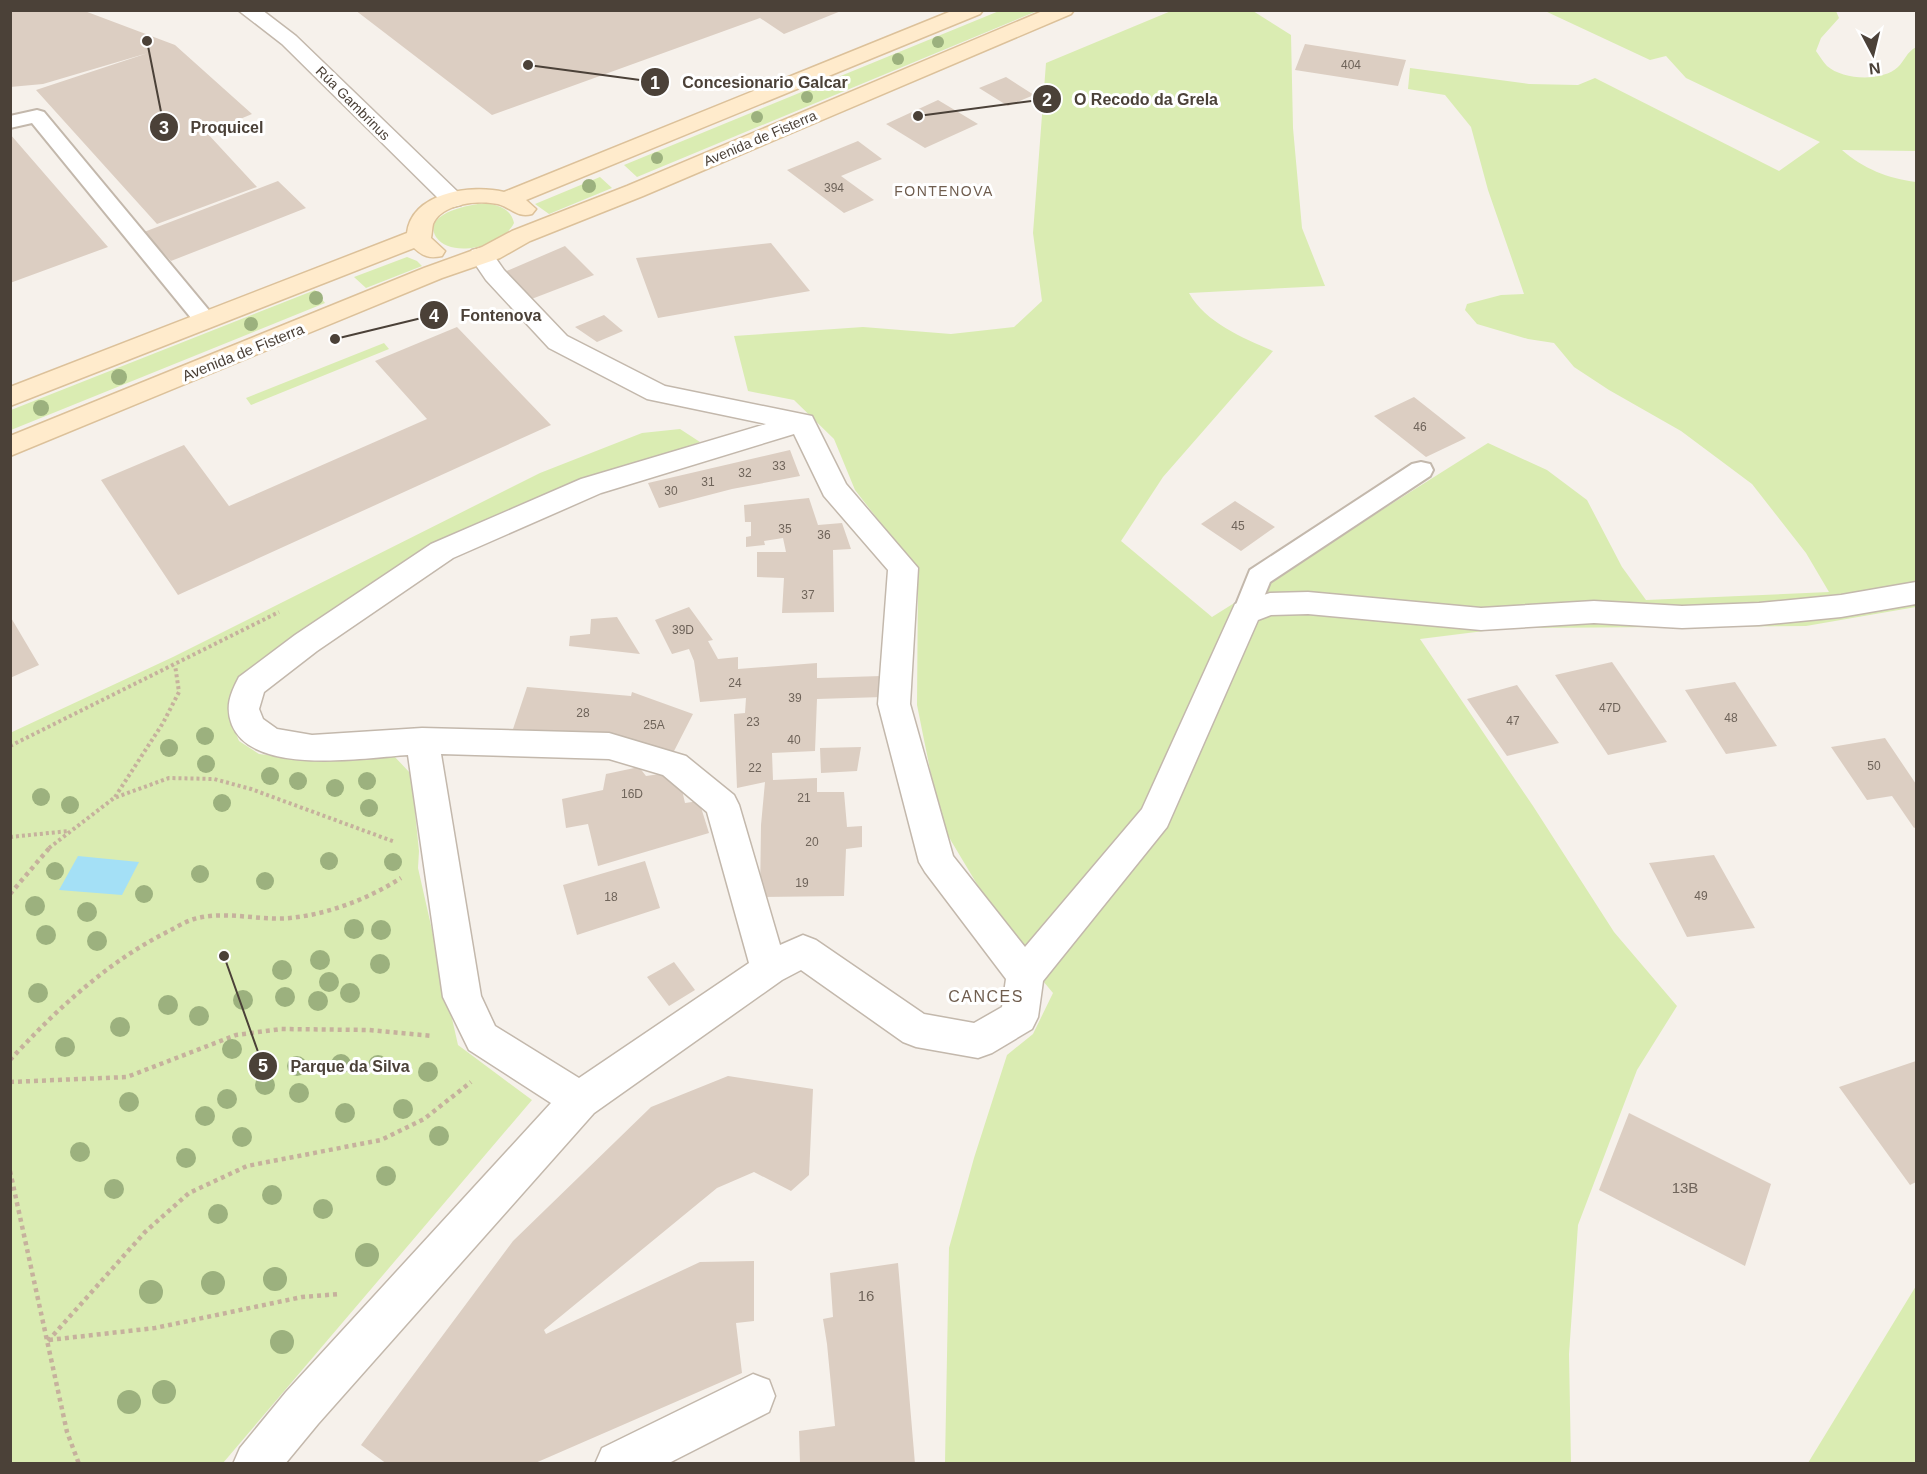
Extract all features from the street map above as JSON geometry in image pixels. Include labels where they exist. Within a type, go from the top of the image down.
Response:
[{"type":"main road","points":[[507,199],[973,10]]},
{"type":"main road","name":"Avenida de Fisterra","points":[[10,447],[510,245],[521,236],[635,191],[1064,10]]},
{"type":"main road","points":[[10,397],[419,237],[417,230],[431,210],[453,200],[481,195],[507,199],[523,207],[528,216],[527,226],[521,236]]},
{"type":"main road","name":"Avenida de Fisterra","points":[[419,237],[428,248],[441,254],[458,257],[479,256]]},
{"type":"street","name":"Rúa Gambrinus","points":[[248,10],[289,40],[453,200]]},
{"type":"street","points":[[479,256],[558,342],[657,393],[802,422]]},
{"type":"street","points":[[769,969],[722,805],[674,765],[609,746],[423,741],[312,748],[268,741],[249,726],[243,709],[249,686],[306,643],[442,551],[591,486],[802,422]]},
{"type":"street","points":[[802,422],[834,489],[903,568],[894,704],[937,862],[1025,975]]},
{"type":"street","points":[[256,1464],[302,1408],[580,1100],[769,969],[803,951],[916,1030],[978,1041],[1019,1017],[1025,975],[1155,817],[1246,612],[1270,604],[1308,603],[1481,619],[1594,612],[1704,616],[1759,614],[1841,606],[1917,593]]},
{"type":"street","points":[[423,741],[462,997],[491,1044],[580,1100]]},
{"type":"street","points":[[618,1464],[753,1396]]},
{"type":"lane","points":[[10,122],[37,116],[204,320]]},
{"type":"lane","points":[[1246,612],[1259,577],[1421,470]]},
{"type":"path","points":[[114,798],[163,723],[178,692],[175,665]]},
{"type":"path","points":[[10,894],[54,842],[114,798],[169,778],[214,779],[251,789],[440,860]]},
{"type":"path","points":[[10,837],[69,831]]},
{"type":"path","points":[[10,1060],[45,1022],[94,978],[153,939],[194,919],[246,915],[289,918],[334,908],[374,894],[418,868],[440,860]]},
{"type":"path","points":[[10,1082],[127,1077],[236,1035],[281,1029],[369,1030],[491,1044],[469,1084],[424,1119],[381,1140],[247,1166],[189,1193],[145,1232],[48,1341]]},
{"type":"path","points":[[10,1171],[67,1432],[79,1464]]},
{"type":"path","points":[[48,1341],[154,1328],[302,1297],[344,1293]]},
{"type":"green space","points":[[999,11],[1037,11],[637,177],[624,165]]},
{"type":"green space","points":[[1171,11],[1253,11],[1291,35],[1293,128],[1302,228],[1325,286],[1189,293],[1196,304],[1215,321],[1238,335],[1273,351],[1163,477],[1121,541],[1212,617],[1488,443],[1547,470],[1587,500],[1622,567],[1646,600],[1829,592],[1806,553],[1752,484],[1681,431],[1574,367],[1554,343],[1528,339],[1477,324],[1465,310],[1467,304],[1501,295],[1524,294],[1488,190],[1471,127],[1445,95],[1408,89],[1410,68],[1529,84],[1578,85],[1595,78],[1779,171],[1820,142],[1686,78],[1666,56],[1650,60],[1545,11],[1836,11],[1839,18],[1821,38],[1816,51],[1827,66],[1834,71],[1862,77],[1873,77],[1891,72],[1916,47],[1916,151],[1842,150],[1876,172],[1916,182],[1916,607],[1806,626],[1508,628],[1420,639],[1533,806],[1614,932],[1677,1006],[1637,1070],[1578,1225],[1569,1354],[1571,1463],[945,1463],[949,1248],[974,1158],[1007,1055],[1033,1034],[1053,993],[1014,946],[941,824],[917,705],[918,578],[897,544],[855,490],[834,439],[794,400],[748,391],[734,336],[863,327],[951,334],[1014,327],[1042,301],[1033,233],[1046,63]]},
{"type":"green space","points":[[600,177],[612,188],[549,214],[535,204]]},
{"type":"green space","points":[[487,203],[504,209],[513,218],[514,223],[500,238],[477,247],[454,248],[444,244],[436,237],[433,228],[442,216],[471,205]]},
{"type":"green space","points":[[407,257],[422,266],[366,288],[354,277]]},
{"type":"green space","points":[[315,290],[325,303],[11,430],[11,410]]},
{"type":"green space","points":[[384,343],[389,349],[251,405],[246,398]]},
{"type":"green space","points":[[680,429],[700,442],[565,490],[470,530],[405,561],[234,690],[228,714],[239,741],[259,754],[298,759],[393,755],[411,774],[419,851],[418,868],[458,1045],[532,1100],[223,1463],[11,1463],[10,733],[173,657],[540,473],[642,433]]},
{"type":"green space","points":[[1916,1286],[1916,1463],[1808,1463]]},
{"type":"water","points":[[78,856],[139,862],[122,895],[59,890]]},
{"type":"building","points":[[10,10],[82,10],[175,45],[252,114],[207,133],[257,187],[157,224],[36,90],[148,53],[43,84],[10,87]]},
{"type":"building","points":[[355,10],[841,11],[784,34],[760,18],[492,115]]},
{"type":"building","points":[[1305,44],[1406,60],[1398,86],[1295,70]]},
{"type":"building","points":[[1006,77],[1034,95],[1008,106],[979,88]]},
{"type":"building","points":[[938,100],[978,124],[925,148],[886,124]]},
{"type":"building","points":[[10,134],[108,247],[10,283]]},
{"type":"building","points":[[858,141],[882,159],[841,176],[874,200],[844,213],[787,170]]},
{"type":"building","points":[[278,181],[306,208],[171,261],[144,232]]},
{"type":"building","points":[[771,243],[810,291],[658,318],[636,258]]},
{"type":"building","points":[[565,246],[594,275],[529,300],[502,273]]},
{"type":"building","points":[[604,315],[623,331],[597,342],[575,327]]},
{"type":"building","points":[[457,327],[551,425],[178,595],[101,480],[184,445],[229,506],[427,419],[375,361]]},
{"type":"building","points":[[1414,397],[1466,438],[1426,457],[1374,416]]},
{"type":"building","points":[[790,450],[800,476],[732,489],[659,508],[648,483]]},
{"type":"building","points":[[809,498],[818,525],[842,523],[851,549],[833,550],[834,612],[782,613],[784,578],[757,577],[757,552],[786,552],[783,538],[764,541],[765,545],[746,547],[746,537],[751,536],[751,522],[745,522],[744,505]]},
{"type":"building","points":[[1235,501],[1275,527],[1241,551],[1201,524]]},
{"type":"building","points":[[689,607],[713,640],[708,641],[718,659],[738,657],[738,669],[817,663],[817,678],[881,676],[883,697],[817,699],[815,751],[772,753],[773,780],[817,778],[817,792],[844,792],[847,827],[862,826],[862,847],[846,849],[844,896],[760,897],[761,825],[765,782],[737,788],[734,714],[745,713],[746,698],[700,702],[694,661],[689,649],[672,654],[655,620]]},
{"type":"building","points":[[10,616],[39,665],[10,678]]},
{"type":"building","points":[[617,617],[640,654],[569,646],[570,636],[590,634],[591,619]]},
{"type":"building","points":[[1612,662],[1667,742],[1608,755],[1555,675]]},
{"type":"building","points":[[1735,682],[1777,746],[1726,754],[1685,690]]},
{"type":"building","points":[[1517,685],[1559,743],[1507,756],[1467,699]]},
{"type":"building","points":[[527,687],[631,696],[632,692],[693,714],[672,755],[618,735],[513,729]]},
{"type":"building","points":[[1885,738],[1916,784],[1916,827],[1914,828],[1892,796],[1867,800],[1831,747]]},
{"type":"building","points":[[861,747],[857,771],[821,773],[820,748]]},
{"type":"building","points":[[639,767],[646,776],[667,773],[680,781],[685,803],[699,801],[709,833],[598,866],[588,824],[566,828],[562,799],[603,790],[606,774]]},
{"type":"building","points":[[1714,855],[1755,928],[1687,937],[1649,863]]},
{"type":"building","points":[[645,861],[660,908],[577,935],[563,885]]},
{"type":"building","points":[[674,962],[695,990],[669,1006],[647,977]]},
{"type":"building","points":[[1916,1061],[1916,1182],[1910,1185],[1839,1087]]},
{"type":"building","points":[[728,1076],[813,1089],[809,1175],[791,1191],[754,1172],[717,1188],[544,1330],[546,1334],[700,1262],[754,1261],[754,1321],[736,1323],[742,1373],[533,1464],[387,1464],[361,1445],[513,1241],[651,1107]]},
{"type":"building","points":[[1629,1113],[1771,1184],[1745,1266],[1599,1190]]},
{"type":"building","points":[[898,1263],[915,1464],[800,1464],[799,1431],[835,1426],[823,1319],[833,1317],[830,1273]]},
{"type":"place","name":"Proquicel","points":[[147,41]]},
{"type":"place","name":"Concesionario Galcar","points":[[528,65]]},
{"type":"place","name":"O Recodo da Grela","points":[[918,116]]},
{"type":"place","name":"Fontenova","points":[[335,339]]},
{"type":"place","name":"Parque da Silva","points":[[224,956]]},
{"type":"district","name":"FONTENOVA","points":[[944,191]]},
{"type":"district","name":"CANCES","points":[[986,996]]}]
